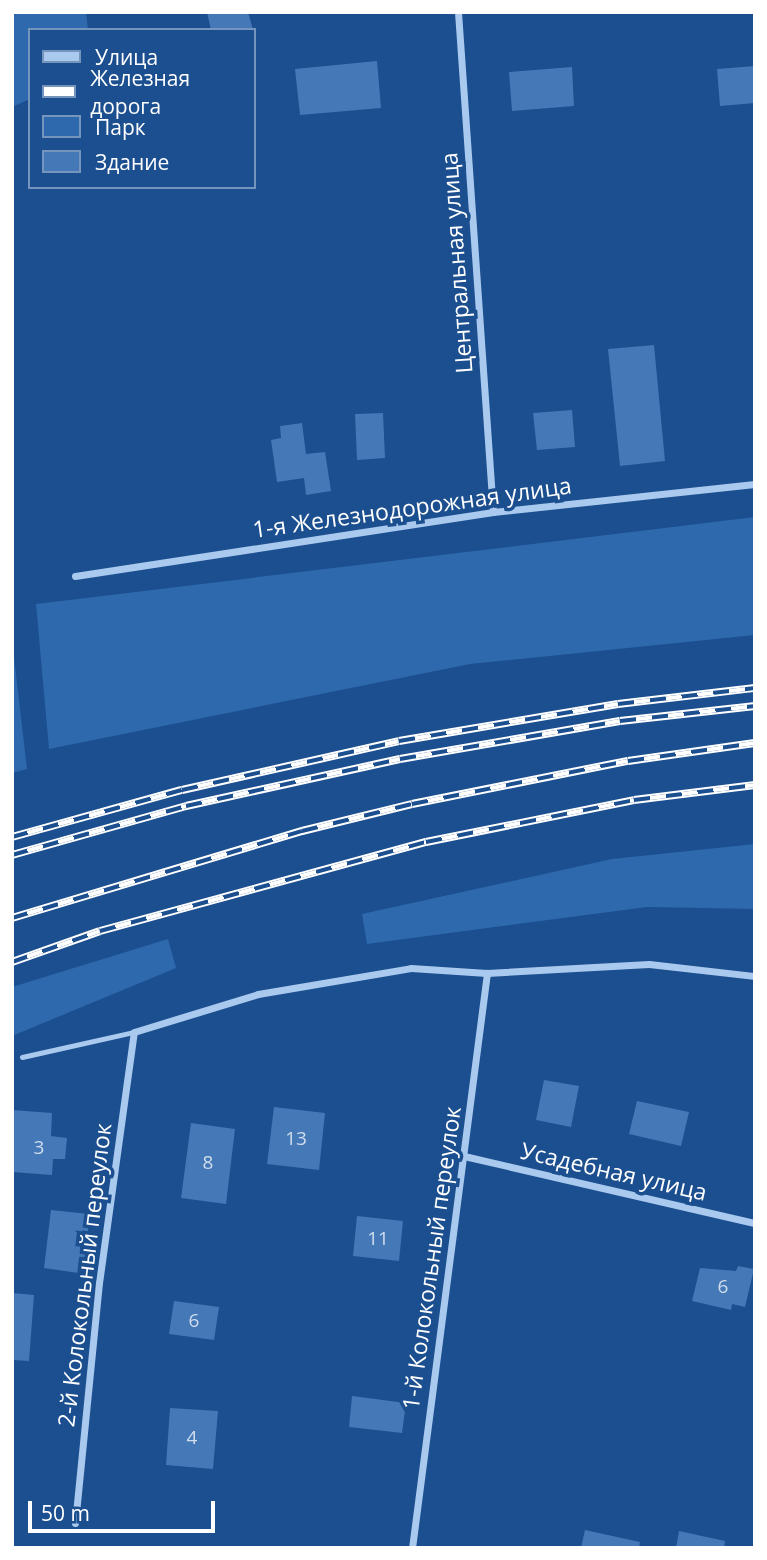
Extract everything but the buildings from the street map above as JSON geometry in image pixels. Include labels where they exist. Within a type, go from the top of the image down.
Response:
[{"type":"street","name":"Центральная улица","points":[[458,12],[493,512]]},
{"type":"street","name":"1-я Железнодорожная улица","points":[[75,576],[493,512],[755,484]]},
{"type":"street","points":[[134,1032],[258,995],[411,968],[487,973],[649,964],[755,976]]},
{"type":"street","name":"1-й Колокольный переулок","points":[[412,1548],[487,973]]},
{"type":"street","name":"2-й Колокольный переулок","points":[[75,1523],[99,1283],[134,1032]]},
{"type":"street","name":"Усадебная улица","points":[[464,1156],[755,1223]]},
{"type":"lane","points":[[22,1057],[134,1032]]},
{"type":"green space","points":[[12,12],[86,12],[88,28],[28,28],[28,100],[12,107]]},
{"type":"green space","points":[[755,517],[755,635],[470,664],[49,749],[36,604]]},
{"type":"green space","points":[[12,640],[27,769],[12,773]]},
{"type":"green space","points":[[755,844],[755,909],[647,907],[367,944],[362,914],[612,859]]},
{"type":"green space","points":[[168,939],[176,968],[12,1036],[12,987]]},
{"type":"railway","points":[[12,837],[182,790],[399,741],[618,704],[755,688]]},
{"type":"railway","points":[[12,855],[186,806],[400,759],[620,721],[755,706]]},
{"type":"railway","points":[[12,918],[302,831],[412,804],[628,761],[755,743]]},
{"type":"railway","points":[[12,962],[100,931],[426,842],[634,800],[755,785]]}]
